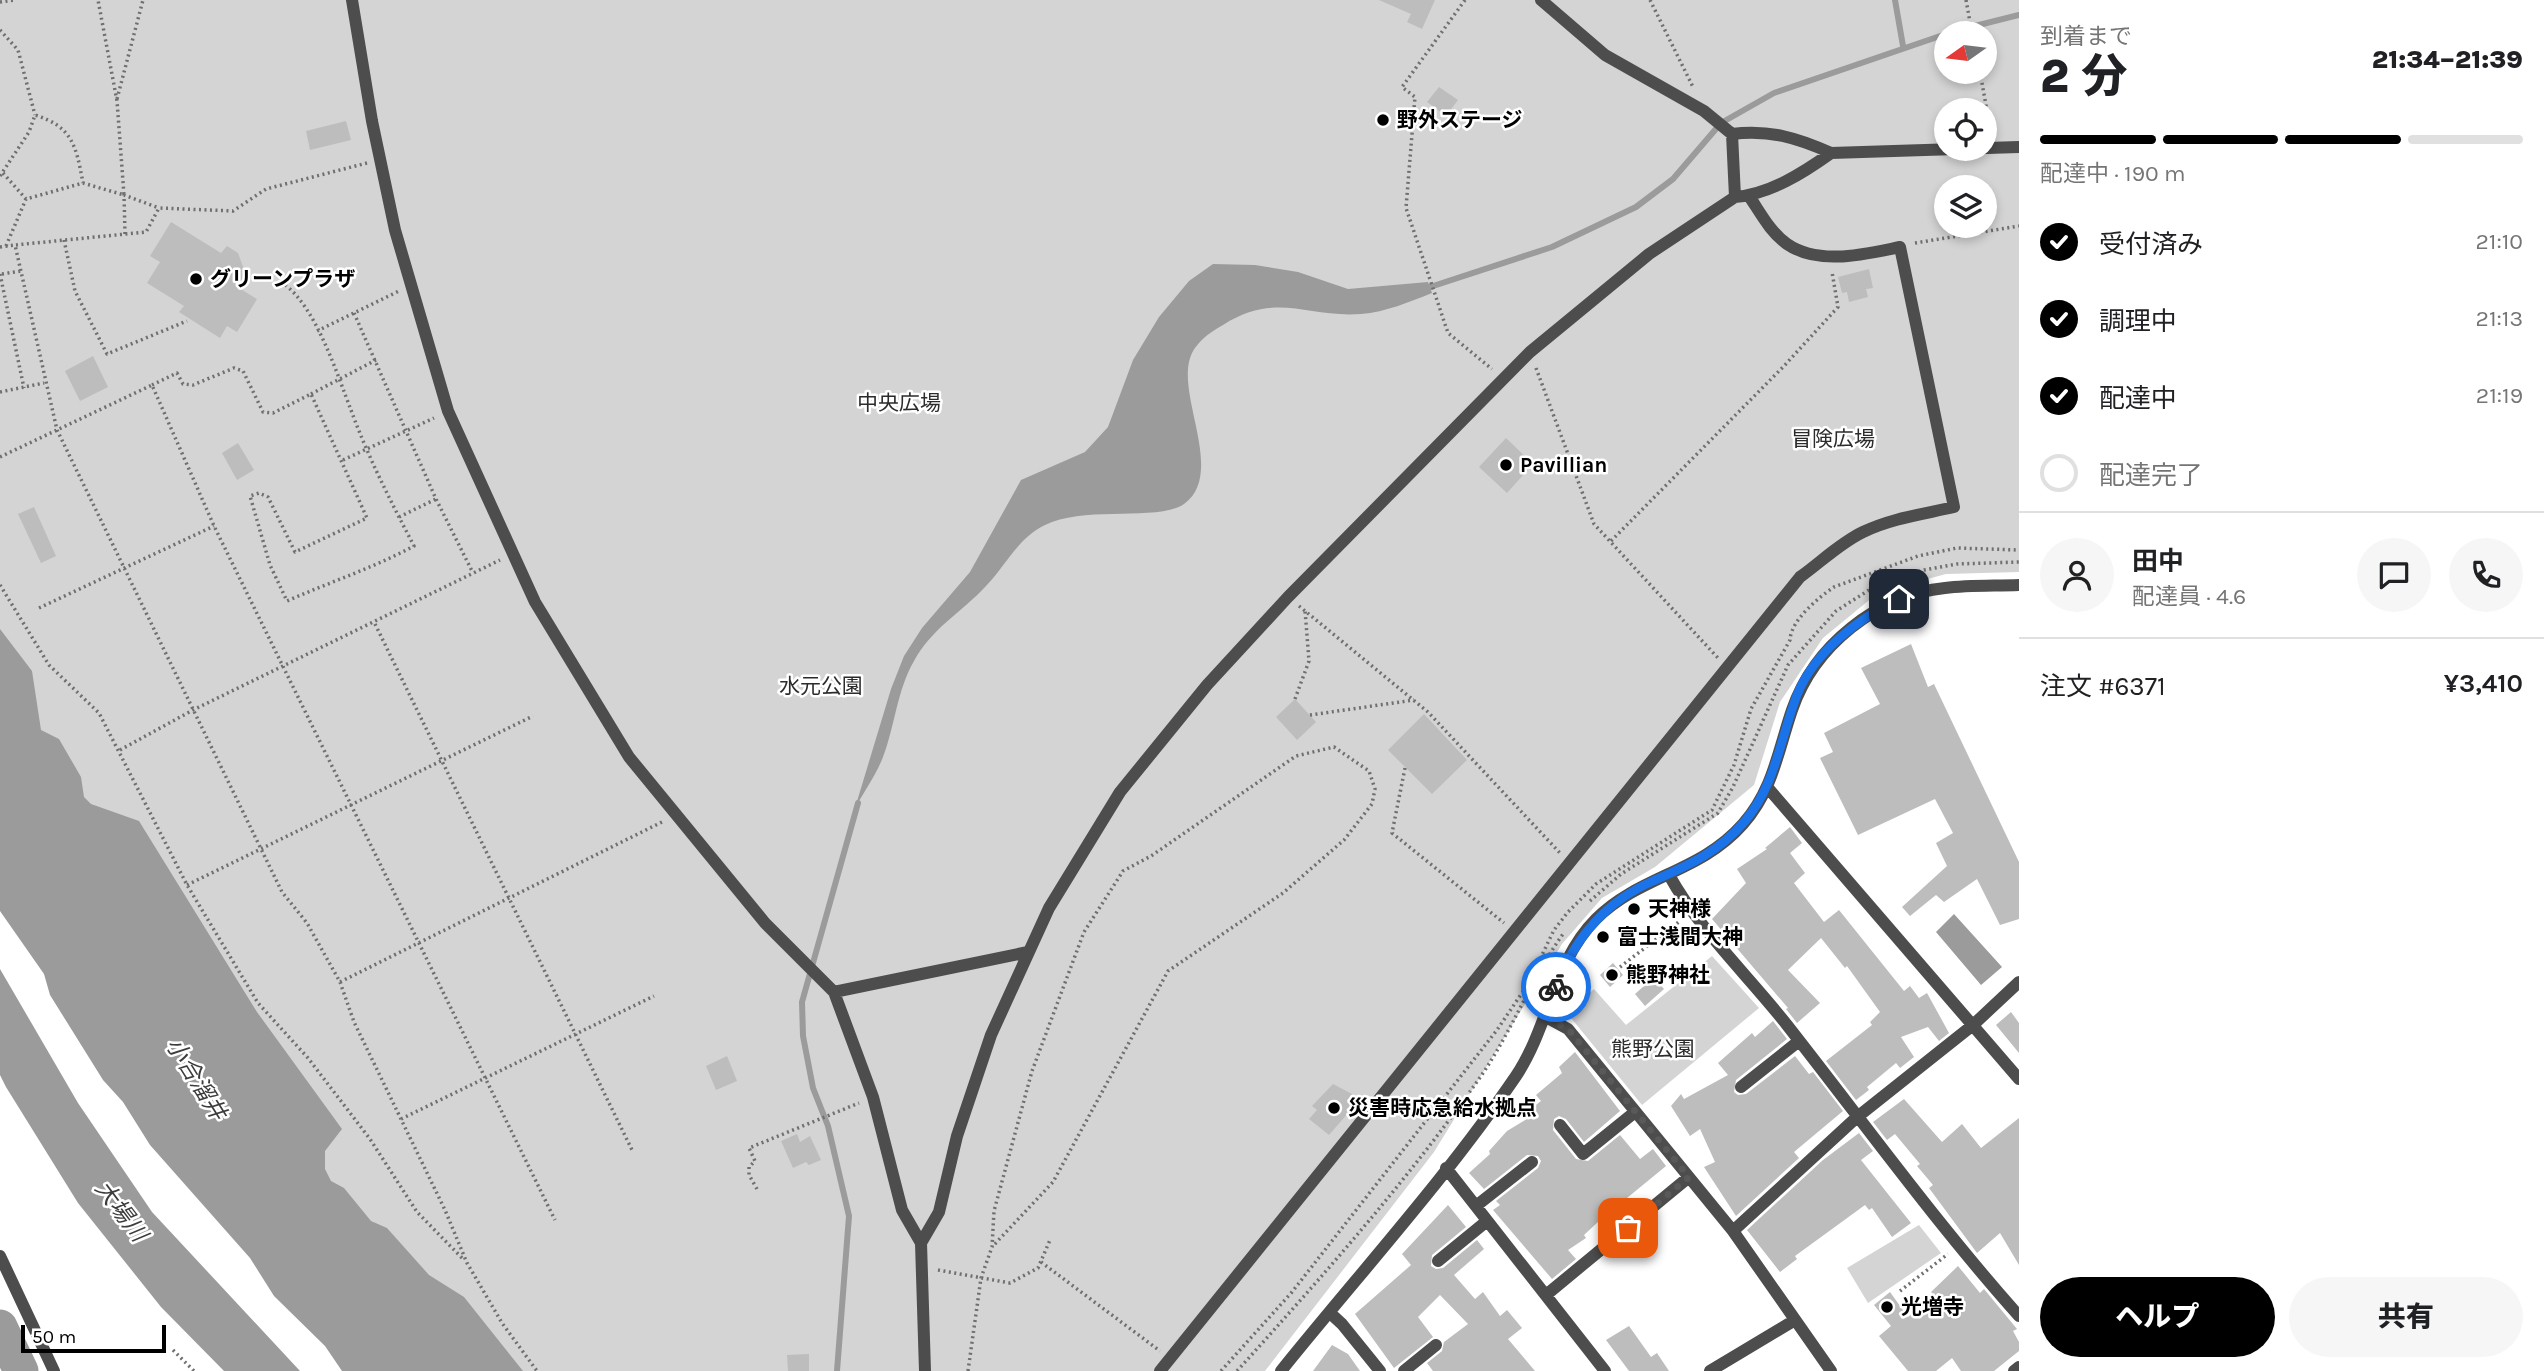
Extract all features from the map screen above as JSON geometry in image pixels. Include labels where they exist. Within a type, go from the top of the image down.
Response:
[{"type":"street","points":[[352,0],[375,162],[448,411],[535,602],[621,745],[674,815],[765,923],[834,992],[873,1097],[902,1210],[921,1244],[925,1371]]},
{"type":"street","points":[[1541,0],[1605,55],[1709,114],[1730,132],[1758,130],[1805,141],[1830,153],[1934,150]]},
{"type":"street","points":[[1730,132],[1735,197]]},
{"type":"street","points":[[1997,148],[2019,147]]},
{"type":"street","points":[[921,1244],[939,1212],[957,1136],[991,1035],[1049,908],[1120,792],[1206,685],[1288,597],[1530,352],[1649,254],[1735,197],[1749,196],[1804,173],[1830,153]]},
{"type":"street","points":[[1160,1371],[1800,577],[1842,544],[1894,520],[1954,507],[1900,247],[1829,256],[1803,252],[1787,244],[1772,230],[1749,196]]},
{"type":"street","points":[[1281,1371],[1446,1168],[1518,1073],[1570,954],[1596,920],[1622,898],[1701,860],[1727,842],[1768,788],[1798,692],[1811,671],[1847,632],[1899,599],[1943,588],[2019,585]]},
{"type":"street","points":[[1768,788],[2019,1079]]},
{"type":"street","points":[[1669,875],[1692,912],[1799,1041],[1856,1118],[1958,1246],[2019,1316]]},
{"type":"street","points":[[834,992],[1028,953]]},
{"type":"street","points":[[1733,1231],[1856,1118],[1973,1024],[2019,982]]},
{"type":"street","points":[[1544,1016],[1568,1029],[1733,1231],[1831,1371]]},
{"type":"street","points":[[1741,1087],[1799,1041]]},
{"type":"street","points":[[1560,1125],[1583,1154],[1635,1112]]},
{"type":"street","points":[[1476,1206],[1532,1162]]},
{"type":"street","points":[[1446,1168],[1546,1295],[1600,1369]]},
{"type":"street","points":[[1546,1295],[1689,1177]]},
{"type":"street","points":[[1438,1261],[1487,1221]]},
{"type":"street","points":[[0,1255],[54,1371]]},
{"type":"street","points":[[1330,1313],[1380,1371]]},
{"type":"street","points":[[1710,1371],[1795,1320]]},
{"type":"street","points":[[1404,1371],[1436,1345]]},
{"type":"street","points":[[2014,1371],[2019,1367]]},
{"type":"path","points":[[0,2],[14,0]]},
{"type":"path","points":[[98,0],[117,101],[125,234]]},
{"type":"path","points":[[117,101],[143,0]]},
{"type":"path","points":[[1465,0],[1402,87],[1415,97],[1406,208],[1448,332],[1504,379]]},
{"type":"path","points":[[1650,0],[1709,114]]},
{"type":"path","points":[[1966,0],[1970,21]]},
{"type":"path","points":[[0,30],[18,50],[34,115],[29,132],[1,174],[26,199]]},
{"type":"path","points":[[34,115],[60,124],[74,142],[83,183]]},
{"type":"path","points":[[26,199],[83,183],[159,208],[233,211],[266,190],[375,162]]},
{"type":"path","points":[[6,246],[26,199]]},
{"type":"path","points":[[0,247],[146,232],[159,208]]},
{"type":"path","points":[[1900,247],[2019,226]]},
{"type":"path","points":[[64,240],[75,291],[107,354],[187,321]]},
{"type":"path","points":[[15,246],[44,383],[57,430],[282,892],[307,923],[340,982],[354,1022],[467,1263],[502,1323],[537,1371]]},
{"type":"path","points":[[1611,541],[1784,366],[1838,307],[1829,256]]},
{"type":"path","points":[[21,271],[0,274],[24,388]]},
{"type":"path","points":[[284,284],[299,295],[341,377],[367,448],[414,547],[374,568],[338,579],[287,601],[270,565],[250,496],[258,493],[268,497],[295,552],[367,518],[311,394]]},
{"type":"path","points":[[317,331],[411,286]]},
{"type":"path","points":[[354,313],[408,430],[436,499],[474,573]]},
{"type":"path","points":[[1530,352],[1594,524],[1726,667]]},
{"type":"path","points":[[0,457],[177,373],[183,384],[193,385],[234,368],[243,371],[263,412],[273,413],[376,360]]},
{"type":"path","points":[[0,392],[44,383]]},
{"type":"path","points":[[152,385],[214,526],[555,1220]]},
{"type":"path","points":[[343,460],[448,411]]},
{"type":"path","points":[[399,517],[436,499]]},
{"type":"path","points":[[39,608],[214,526]]},
{"type":"path","points":[[120,750],[193,710],[375,624],[513,554]]},
{"type":"path","points":[[0,585],[49,665],[99,713],[187,885],[258,1003],[308,1058],[370,1139],[417,1212],[467,1263]]},
{"type":"path","points":[[1288,597],[1414,701],[1568,862]]},
{"type":"path","points":[[1296,699],[1309,662],[1305,610]]},
{"type":"path","points":[[375,624],[633,1152]]},
{"type":"path","points":[[1310,715],[1414,701]]},
{"type":"path","points":[[187,885],[533,716]]},
{"type":"path","points":[[968,1371],[981,1278],[992,1247],[994,1210],[1032,1071],[1084,932],[1123,871],[1151,856],[1296,756],[1334,747],[1359,762],[1369,771],[1375,789],[1372,804],[1358,824],[1344,840],[1283,893],[1168,971],[1053,1182],[992,1247]]},
{"type":"path","points":[[1405,768],[1392,833],[1514,931]]},
{"type":"path","points":[[340,982],[674,815]]},
{"type":"path","points":[[1620,967],[1692,912]]},
{"type":"path","points":[[401,1118],[654,996]]},
{"type":"path","points":[[757,1189],[749,1175],[749,1167],[755,1161],[749,1148],[873,1097]]},
{"type":"path","points":[[922,1266],[1010,1283],[1038,1268],[1050,1240]]},
{"type":"path","points":[[1900,1291],[1958,1246]]},
{"type":"path","points":[[1041,1262],[1170,1358]]},
{"type":"path","points":[[173,1350],[194,1371]]},
{"type":"green space","name":"水元公園","points":[[0,0],[2019,0],[2019,572],[1946,574],[1879,592],[1823,638],[1780,702],[1754,785],[1655,867],[1602,898],[1562,944],[1434,1152],[1265,1371],[468,1371],[405,1295],[0,705]]},
{"type":"green space","name":"熊野公園","points":[[1712,956],[1759,1008],[1642,1105],[1567,1013],[1594,989],[1626,1025]]},
{"type":"green space","points":[[1919,1225],[1941,1253],[1868,1303],[1847,1268]]},
{"type":"water","points":[[1213,264],[1255,265],[1298,272],[1348,289],[1428,282],[1432,293],[1388,309],[1361,314],[1292,308],[1260,310],[1242,315],[1204,338],[1195,348],[1189,364],[1188,383],[1200,450],[1201,471],[1196,489],[1184,504],[1172,509],[1061,519],[1045,525],[1027,537],[986,586],[938,630],[921,650],[908,672],[883,757],[855,808],[891,689],[904,656],[922,628],[970,572],[1021,480],[1085,452],[1108,427],[1133,360],[1159,317],[1189,281]]},
{"type":"water","name":"小合溜井","points":[[0,629],[32,671],[41,730],[59,739],[81,777],[84,797],[91,804],[139,821],[257,1012],[342,1129],[325,1151],[325,1169],[331,1181],[344,1188],[371,1221],[387,1228],[429,1275],[464,1297],[523,1371],[342,1371],[325,1346],[274,1296],[250,1258],[150,1145],[123,1102],[103,1080],[50,995],[44,974],[0,911]]},
{"type":"water","points":[[1954,914],[2002,967],[1981,985],[1936,932]]},
{"type":"water","name":"大場川","points":[[0,969],[78,1103],[152,1212],[300,1371],[224,1371],[161,1307],[78,1203],[0,1075]]},
{"type":"building","points":[[1379,0],[1435,0],[1422,29],[1407,22],[1411,14]]},
{"type":"building","points":[[1439,87],[1458,100],[1446,116],[1427,102]]},
{"type":"building","points":[[346,121],[351,140],[310,150],[306,131]]},
{"type":"building","name":"グリーンプラザ","points":[[171,222],[221,253],[227,246],[238,253],[246,275],[239,288],[257,299],[237,332],[227,326],[220,338],[179,312],[184,306],[147,283],[160,262],[150,256]]},
{"type":"building","points":[[1869,269],[1873,288],[1866,289],[1868,297],[1849,302],[1847,292],[1842,293],[1838,277]]},
{"type":"building","points":[[93,356],[108,387],[80,401],[65,371]]},
{"type":"building","name":"Pavillian","points":[[1506,438],[1533,464],[1507,493],[1479,467]]},
{"type":"building","points":[[238,443],[254,470],[237,480],[222,453]]},
{"type":"building","points":[[34,507],[56,556],[41,563],[18,514]]},
{"type":"building","points":[[1911,644],[1928,687],[1934,684],[2019,862],[2019,919],[2000,925],[1977,879],[1944,902],[1936,895],[1910,916],[1902,907],[1947,866],[1936,843],[1953,833],[1935,799],[1858,835],[1820,758],[1833,752],[1824,733],[1880,704],[1861,668]]},
{"type":"building","points":[[1295,699],[1316,722],[1297,740],[1276,717]]},
{"type":"building","points":[[1424,714],[1467,760],[1432,794],[1388,750]]},
{"type":"building","points":[[1790,827],[1802,843],[1790,853],[1805,873],[1794,883],[1824,922],[1839,910],[1904,991],[1910,986],[1919,998],[1927,993],[1949,1033],[1939,1041],[1928,1027],[1901,1037],[1914,1057],[1900,1068],[1896,1063],[1856,1100],[1826,1061],[1872,1025],[1870,1022],[1880,1012],[1847,966],[1845,968],[1821,938],[1788,970],[1820,1003],[1797,1023],[1786,1009],[1788,1008],[1712,919],[1746,883],[1737,869],[1767,849],[1765,848]]},
{"type":"building","points":[[1613,963],[1623,975],[1610,987],[1600,975]]},
{"type":"building","points":[[1654,977],[1664,989],[1645,1006],[1635,994]]},
{"type":"building","points":[[2011,1012],[2019,1023],[2019,1053],[1996,1025]]},
{"type":"building","points":[[1773,1021],[1787,1039],[1736,1080],[1734,1092],[1738,1095],[1746,1094],[1795,1056],[1809,1074],[1813,1072],[1843,1111],[1794,1152],[1799,1158],[1736,1216],[1704,1167],[1715,1162],[1700,1129],[1690,1136],[1671,1106],[1681,1094],[1684,1099],[1728,1075],[1718,1063],[1752,1033],[1755,1037]]},
{"type":"building","points":[[1575,1052],[1620,1111],[1584,1142],[1566,1119],[1559,1116],[1554,1119],[1553,1130],[1576,1159],[1588,1161],[1620,1135],[1640,1159],[1653,1149],[1666,1166],[1599,1221],[1584,1235],[1586,1238],[1568,1250],[1576,1259],[1552,1279],[1493,1210],[1500,1205],[1496,1201],[1538,1168],[1541,1161],[1538,1156],[1527,1155],[1484,1189],[1469,1173],[1490,1154],[1489,1151],[1507,1131],[1527,1119],[1523,1115],[1541,1101],[1536,1095],[1562,1073],[1559,1067]]},
{"type":"building","points":[[727,1056],[737,1081],[716,1090],[706,1066]]},
{"type":"building","name":"災害時応急給水拠点","points":[[1333,1084],[1352,1094],[1350,1100],[1356,1104],[1329,1135],[1309,1119],[1317,1110],[1312,1106]]},
{"type":"building","points":[[1904,1099],[1942,1142],[1962,1124],[1981,1148],[2019,1118],[2019,1265],[2000,1233],[1977,1253],[1929,1188],[1933,1185],[1917,1166],[1920,1164],[1895,1134],[1887,1140],[1873,1122]]},
{"type":"building","points":[[1859,1133],[1873,1151],[1861,1160],[1911,1223],[1892,1237],[1872,1208],[1869,1210],[1865,1205],[1795,1256],[1797,1259],[1780,1272],[1747,1230],[1823,1160]]},
{"type":"building","points":[[797,1134],[800,1142],[810,1136],[821,1160],[809,1165],[806,1162],[793,1168],[781,1141]]},
{"type":"building","points":[[1448,1205],[1466,1227],[1432,1255],[1431,1266],[1436,1269],[1443,1268],[1477,1240],[1484,1249],[1454,1275],[1475,1299],[1483,1292],[1500,1316],[1507,1310],[1522,1328],[1508,1339],[1535,1371],[1433,1371],[1427,1363],[1442,1351],[1444,1342],[1468,1324],[1440,1295],[1418,1317],[1433,1337],[1394,1368],[1355,1314],[1411,1265],[1402,1254]]},
{"type":"building","points":[[1958,1266],[1980,1293],[1984,1289],[2017,1329],[2013,1331],[2019,1342],[2019,1351],[1994,1371],[1961,1371],[1952,1358],[1936,1371],[1908,1371],[1879,1336],[1891,1326],[1874,1305],[1890,1292],[1908,1317],[1934,1295],[1931,1292]]},
{"type":"building","points":[[1629,1326],[1651,1357],[1657,1353],[1669,1371],[1629,1371],[1606,1340]]},
{"type":"building","points":[[1332,1345],[1348,1354],[1360,1371],[1313,1371]]},
{"type":"building","points":[[809,1354],[809,1371],[788,1371],[787,1355]]},
{"type":"waterway","points":[[1895,0],[1903,46]]},
{"type":"waterway","points":[[1995,21],[2019,15]]},
{"type":"waterway","points":[[1424,289],[1552,247],[1636,207],[1673,179],[1721,123],[1774,93],[1934,38]]},
{"type":"waterway","points":[[837,1371],[849,1216],[828,1126],[813,1088],[803,1036],[802,1002],[858,803]]},
{"type":"waterway","points":[[0,1327],[21,1371]]},
{"type":"way so far","points":[[1556,987],[1544,1016],[1568,1029],[1689,1177],[1628,1228]]},
{"type":"place","name":"野外ステージ","points":[[1383,120]]},
{"type":"place","name":"グリーンプラザ","points":[[196,279]]},
{"type":"place","name":"Pavillian","points":[[1506,465]]},
{"type":"place","name":"天神様","points":[[1634,909]]},
{"type":"place","name":"富士浅間大神","points":[[1603,937]]},
{"type":"place","name":"熊野神社","points":[[1612,975]]},
{"type":"place","name":"災害時応急給水拠点","points":[[1334,1108]]},
{"type":"place","name":"光増寺","points":[[1887,1307]]},
{"type":"route","points":[[1556,987],[1570,954],[1596,920],[1632,892],[1701,860],[1727,842],[1746,821],[1768,788],[1777,767],[1798,692],[1811,671],[1847,632],[1867,616],[1899,599]]},
{"type":"park label","name":"中央広場","points":[[899,403]]},
{"type":"park label","name":"冒険広場","points":[[1833,439]]}]
